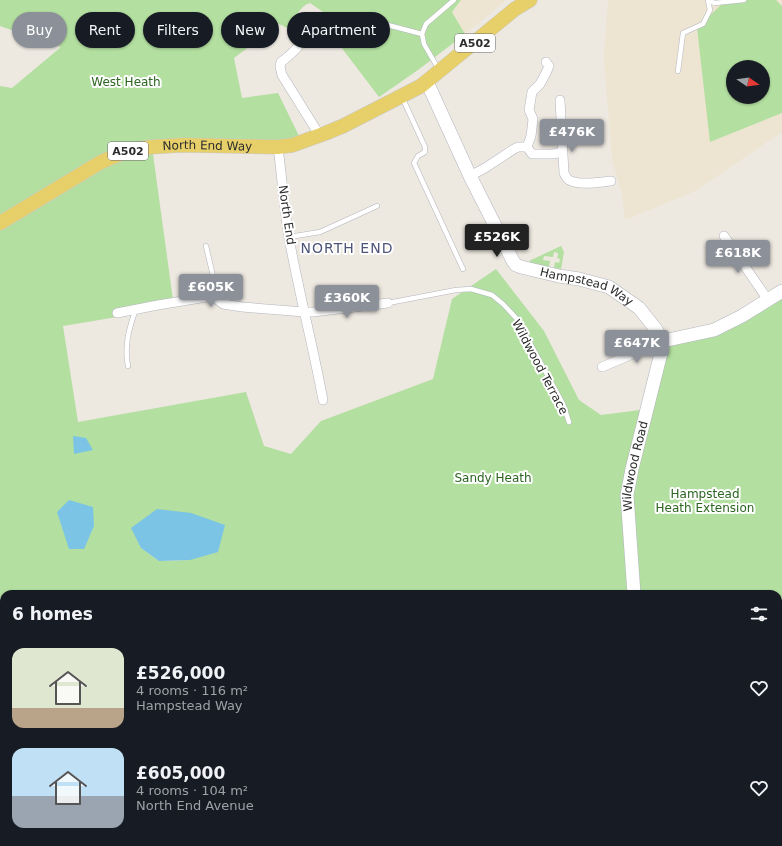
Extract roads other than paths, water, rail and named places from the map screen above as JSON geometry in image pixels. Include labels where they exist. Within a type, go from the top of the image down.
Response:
[{"type":"main road","name":"A502","points":[[424,84],[516,9],[530,0]]},
{"type":"main road","name":"North End Way","points":[[0,223],[101,162],[127,151],[151,147],[183,145],[278,147],[293,145],[343,126],[402,97],[424,84]]},
{"type":"street","points":[[296,48],[281,62],[280,67],[282,75],[320,136]]},
{"type":"street","points":[[546,62],[549,66],[546,73],[540,84],[532,92],[529,110],[532,119],[532,128],[527,146],[532,154],[553,154],[562,152]]},
{"type":"street","name":"Hampstead Way","points":[[424,84],[516,265],[609,287],[639,308],[656,328],[663,341]]},
{"type":"street","points":[[560,100],[564,173],[568,180],[576,183],[611,181]]},
{"type":"street","points":[[470,176],[514,149],[527,146]]},
{"type":"street","name":"North End","points":[[278,147],[289,236],[317,368],[322,400]]},
{"type":"street","points":[[724,236],[768,300]]},
{"type":"street","points":[[602,367],[663,341],[714,330],[742,316],[782,291]]},
{"type":"street","name":"Wildwood Terrace","points":[[136,309],[213,296],[222,304],[242,308],[304,312],[388,303]]},
{"type":"street","points":[[117,313],[136,309]]},
{"type":"street","name":"Wildwood Road","points":[[634,590],[627,495],[663,341]]},
{"type":"lane","points":[[440,72],[424,44],[422,34],[426,24],[454,0]]},
{"type":"lane","points":[[709,0],[715,3],[744,0]]},
{"type":"lane","points":[[678,71],[683,33],[703,24],[710,10],[709,0]]},
{"type":"lane","points":[[390,26],[422,34]]},
{"type":"lane","points":[[402,97],[425,147],[425,152],[418,156],[414,163],[463,269]]},
{"type":"lane","points":[[289,236],[320,232],[377,206]]},
{"type":"lane","points":[[206,246],[222,304]]},
{"type":"lane","name":"Wildwood Terrace","points":[[388,303],[456,290],[471,289],[492,296],[517,319],[563,404],[569,422]]},
{"type":"lane","points":[[128,366],[126,347],[136,309]]},
{"type":"water","points":[[73,436],[86,438],[93,450],[74,454]]},
{"type":"water","points":[[69,500],[93,507],[94,526],[84,549],[69,549],[57,512]]},
{"type":"water","points":[[157,509],[191,513],[225,525],[218,552],[190,560],[159,561],[141,548],[131,528]]},
{"type":"district","name":"NORTH END","points":[[347,248]]},
{"type":"park label","name":"West Heath","points":[[126,82]]},
{"type":"park label","name":"Sandy Heath","points":[[493,478]]},
{"type":"park label","name":"Hampstead Heath Extension","points":[[705,501]]}]
